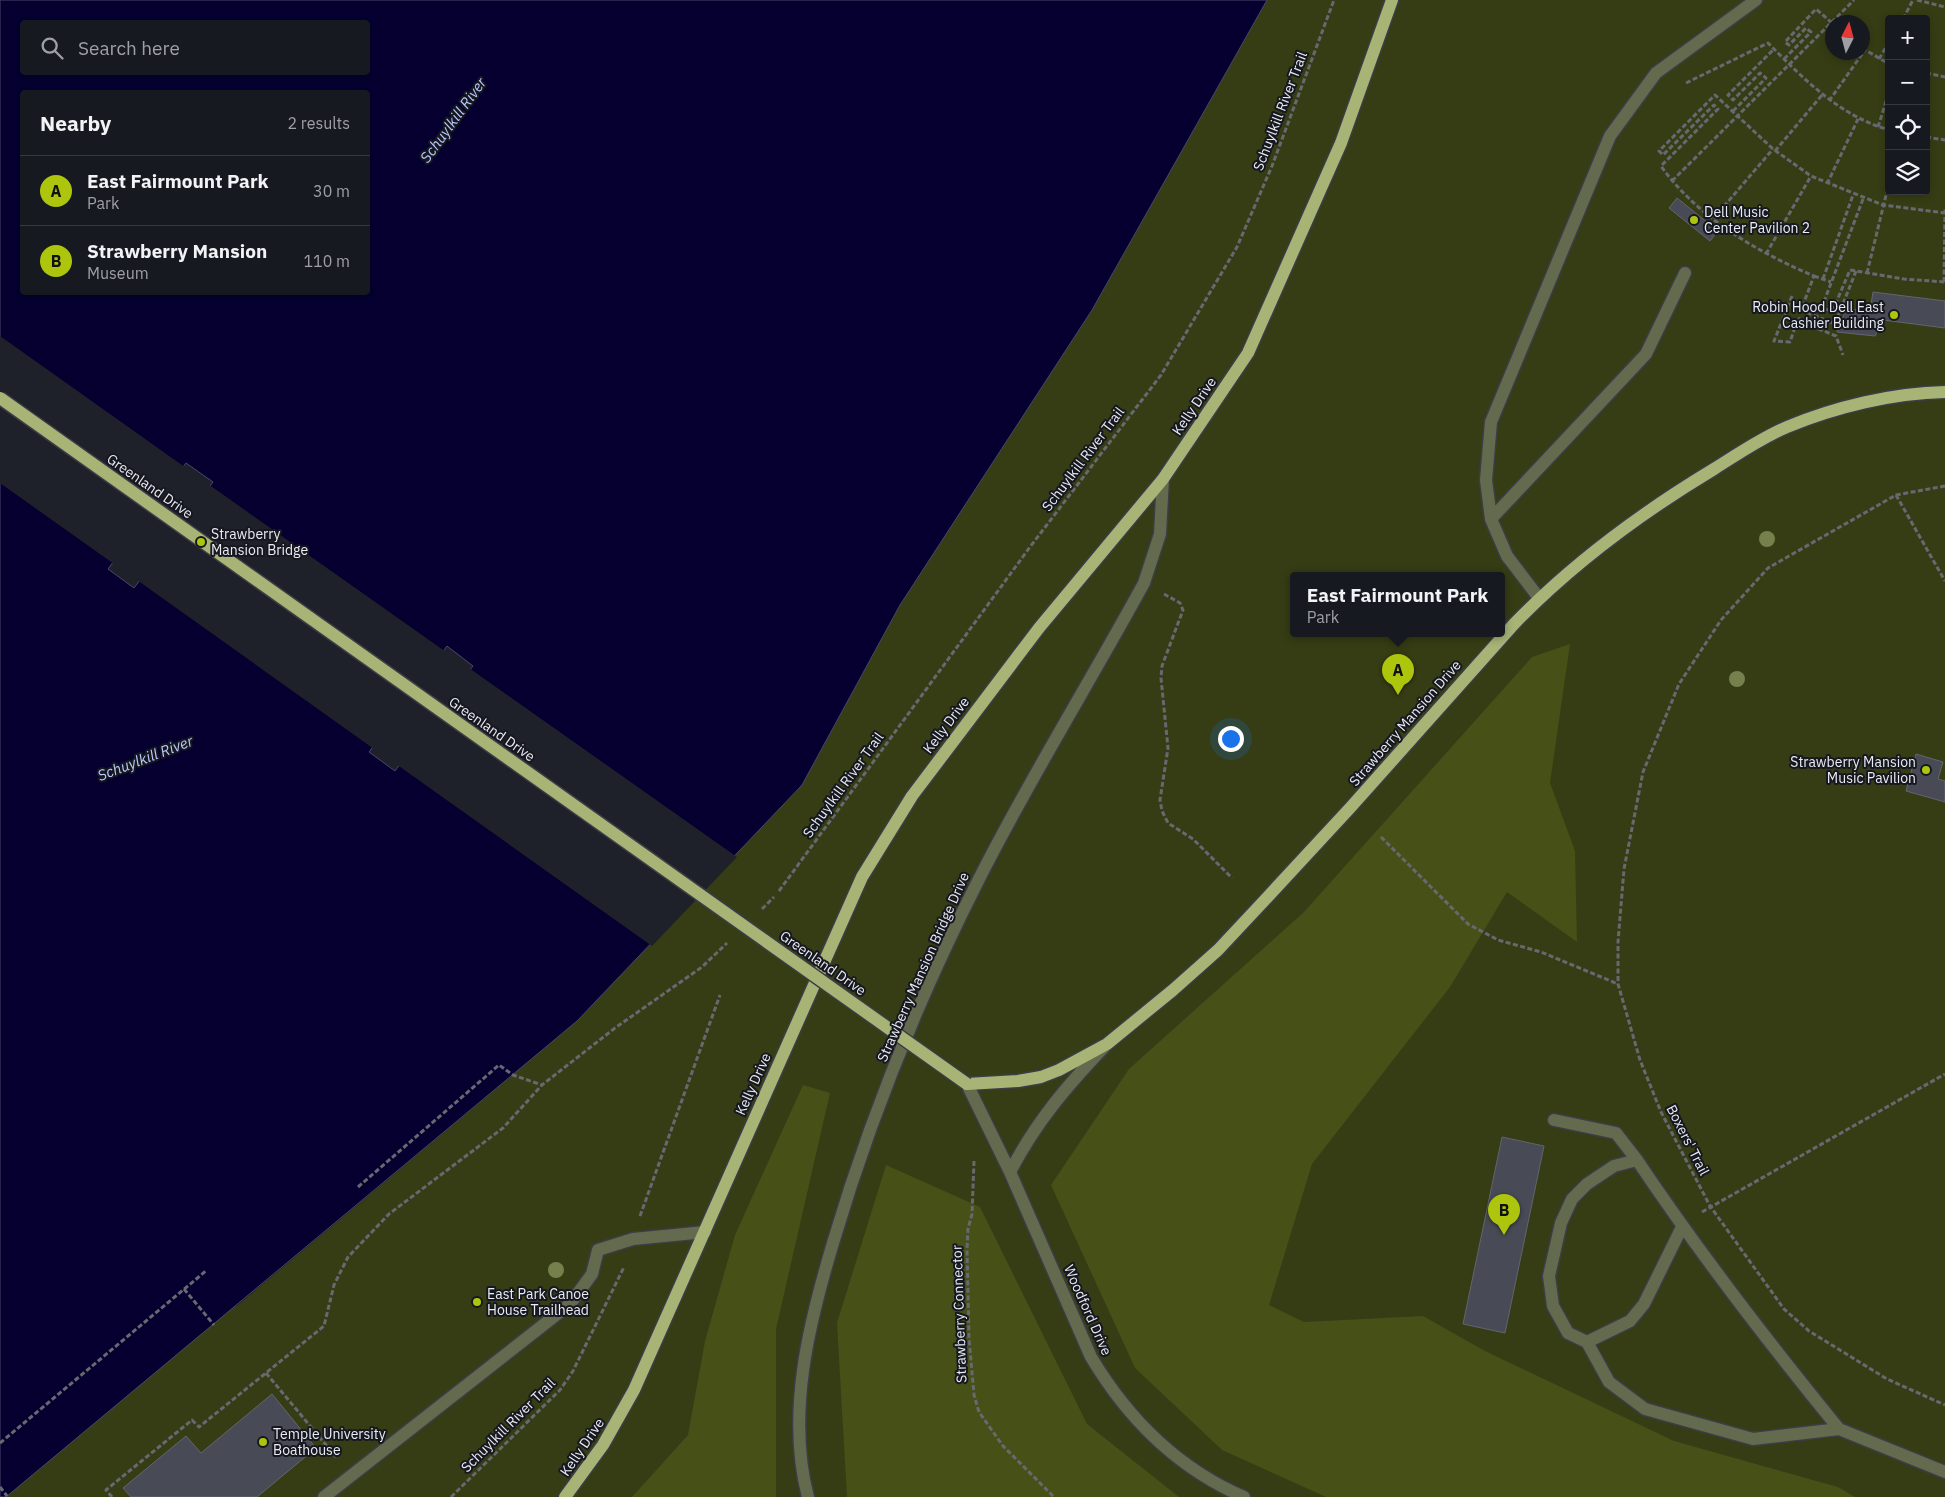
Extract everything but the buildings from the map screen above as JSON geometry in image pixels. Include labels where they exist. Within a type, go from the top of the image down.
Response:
[{"type":"main road","name":"Kelly Drive","points":[[565,1497],[603,1445],[634,1390],[862,877],[912,796],[945,751],[1039,628],[1163,479],[1248,353],[1341,143],[1392,0]]},
{"type":"main road","name":"Strawberry Mansion Drive","points":[[1505,635],[1539,598],[1624,528],[1681,489],[1786,428],[1845,408],[1924,392],[1945,392]]},
{"type":"main road","name":"Greenland Drive","points":[[0,398],[967,1084]]},
{"type":"main road","name":"Strawberry Mansion Drive","points":[[967,1084],[1041,1077],[1107,1044],[1218,950],[1503,637]]},
{"type":"street","points":[[1539,598],[1506,556],[1491,518],[1486,480],[1491,422],[1610,136],[1656,73],[1756,0]]},
{"type":"street","points":[[1491,518],[1646,354],[1685,273]]},
{"type":"street","name":"Strawberry Mansion Bridge Drive","points":[[808,1497],[801,1455],[801,1387],[822,1279],[845,1202],[887,1084],[979,880],[1144,583],[1160,534],[1163,479]]},
{"type":"street","points":[[1010,1172],[1040,1120],[1067,1085],[1107,1044]]},
{"type":"street","name":"Woodford Drive","points":[[967,1084],[1010,1172],[1091,1357],[1120,1402],[1158,1443],[1180,1460],[1203,1476],[1244,1497]]},
{"type":"street","points":[[1554,1120],[1616,1133],[1749,1318],[1839,1429]]},
{"type":"street","points":[[1637,1160],[1614,1166],[1587,1184],[1572,1199],[1561,1223],[1549,1276],[1553,1306],[1568,1333],[1587,1342],[1609,1382],[1645,1409],[1753,1439],[1839,1429],[1945,1472]]},
{"type":"street","points":[[1587,1342],[1630,1321],[1644,1304],[1682,1227]]},
{"type":"street","points":[[324,1497],[570,1304],[592,1274],[598,1250],[633,1239],[705,1232]]},
{"type":"path","name":"Schuylkill River Trail","points":[[779,891],[1030,547],[1161,375],[1237,248],[1272,166],[1334,0]]},
{"type":"path","points":[[1840,15],[1854,0]]},
{"type":"path","points":[[1905,15],[1915,0],[1945,7]]},
{"type":"path","points":[[1784,59],[1811,32],[1806,28],[1789,45],[1785,42],[1816,9],[1825,17]]},
{"type":"path","points":[[1672,181],[1825,30]]},
{"type":"path","points":[[1743,55],[1768,43],[1829,101],[1858,119],[1885,129]]},
{"type":"path","points":[[1879,59],[1885,49]]},
{"type":"path","points":[[1733,110],[1766,78],[1760,73],[1732,100],[1728,95],[1774,50]]},
{"type":"path","points":[[1870,53],[1885,62]]},
{"type":"path","points":[[1829,101],[1857,60]]},
{"type":"path","points":[[1930,74],[1945,77]]},
{"type":"path","points":[[1831,282],[1766,254],[1714,218],[1672,181],[1661,166],[1718,109],[1714,105],[1663,155],[1659,151],[1715,95],[1774,150],[1811,176],[1826,184],[1883,205],[1945,213]]},
{"type":"path","points":[[1714,218],[1822,95]]},
{"type":"path","points":[[1878,127],[1885,105]]},
{"type":"path","points":[[1826,184],[1858,119]]},
{"type":"path","points":[[1930,138],[1945,140]]},
{"type":"path","points":[[1766,254],[1811,176]]},
{"type":"path","points":[[1823,279],[1853,195]]},
{"type":"path","points":[[1867,273],[1886,195]]},
{"type":"path","points":[[1863,199],[1822,307],[1832,312],[1850,270],[1945,282],[1945,207]]},
{"type":"path","points":[[1814,276],[1801,310],[1836,324],[1856,271]]},
{"type":"path","points":[[1792,296],[1774,341],[1790,342],[1798,318],[1809,325],[1836,336],[1843,355]]},
{"type":"path","name":"Boxers' Trail","points":[[1945,486],[1896,495],[1768,568],[1721,620],[1679,684],[1643,772],[1624,869],[1618,942],[1618,984],[1640,1060],[1661,1112],[1710,1206],[1784,1309],[1809,1331],[1887,1379],[1945,1405]]},
{"type":"path","points":[[1896,495],[1945,581]]},
{"type":"path","points":[[1168,596],[1180,603],[1183,610],[1162,666],[1161,678],[1168,748],[1160,800],[1162,810],[1168,823],[1193,839],[1232,878]]},
{"type":"path","points":[[1381,837],[1468,924],[1498,940],[1541,952],[1618,984]]},
{"type":"path","points":[[761,910],[774,897]]},
{"type":"path","points":[[112,1497],[106,1490],[192,1420],[198,1427],[324,1326],[334,1285],[348,1257],[389,1214],[503,1128],[542,1085],[615,1028],[702,967],[728,942]]},
{"type":"path","points":[[638,1223],[720,995]]},
{"type":"path","points":[[358,1187],[500,1065],[514,1074],[542,1085]]},
{"type":"path","points":[[1710,1206],[1945,1074]]},
{"type":"path","name":"Strawberry Connector","points":[[974,1161],[972,1214],[968,1228],[967,1248],[969,1338],[974,1395],[979,1412],[1003,1446],[1054,1497]]},
{"type":"path","name":"Schuylkill River Trail","points":[[451,1497],[560,1390],[573,1371],[625,1266]]},
{"type":"path","points":[[0,1443],[207,1270]]},
{"type":"path","points":[[184,1289],[214,1325]]},
{"type":"path","points":[[266,1373],[352,1475]]},
{"type":"path","points":[[0,1487],[7,1496]]},
{"type":"green space","points":[[1267,0],[1945,0],[1945,1497],[0,1497],[0,1434],[238,1305],[577,1021],[802,785],[900,605],[1092,310]]},
{"type":"green space","points":[[1570,644],[1550,783],[1575,851],[1577,942],[1507,892],[1450,987],[1312,1164],[1269,1305],[1304,1322],[1423,1316],[1485,1351],[1674,1441],[1838,1487],[1855,1497],[1326,1497],[1222,1450],[1135,1368],[1051,1185],[1129,1069],[1304,912],[1532,657]]},
{"type":"green space","points":[[803,1085],[830,1093],[776,1329],[776,1497],[632,1497],[688,1435],[705,1341],[735,1235]]},
{"type":"green space","points":[[886,1165],[980,1207],[1087,1424],[1179,1497],[847,1497],[837,1323]]},
{"type":"water","name":"Schuylkill River","points":[[0,0],[1267,0],[1092,310],[900,605],[802,785],[577,1021],[6,1497],[0,1497]],"holes":[[[186,463],[213,482],[134,588],[108,569]],[[447,646],[473,666],[395,771],[369,752]]]},
{"type":"pier","points":[[0,336],[186,468],[114,564],[0,483]]},
{"type":"pier","points":[[208,484],[446,652],[374,749],[137,580]]},
{"type":"pier","points":[[469,668],[737,857],[652,946],[396,764]]},
{"type":"place","name":"Dell Music Center Pavilion 2","points":[[1694,220]]},
{"type":"place","name":"Robin Hood Dell East Cashier Building","points":[[1894,315]]},
{"type":"place","name":"Strawberry Mansion Bridge","points":[[201,542]]},
{"type":"place","name":"East Fairmount Park","points":[[1398,695]]},
{"type":"place","name":"Strawberry Mansion Music Pavilion","points":[[1926,770]]},
{"type":"place","name":"Strawberry Mansion","points":[[1504,1235]]},
{"type":"place","name":"East Park Canoe House Trailhead","points":[[477,1302]]},
{"type":"place","name":"Temple University Boathouse","points":[[263,1442]]}]
